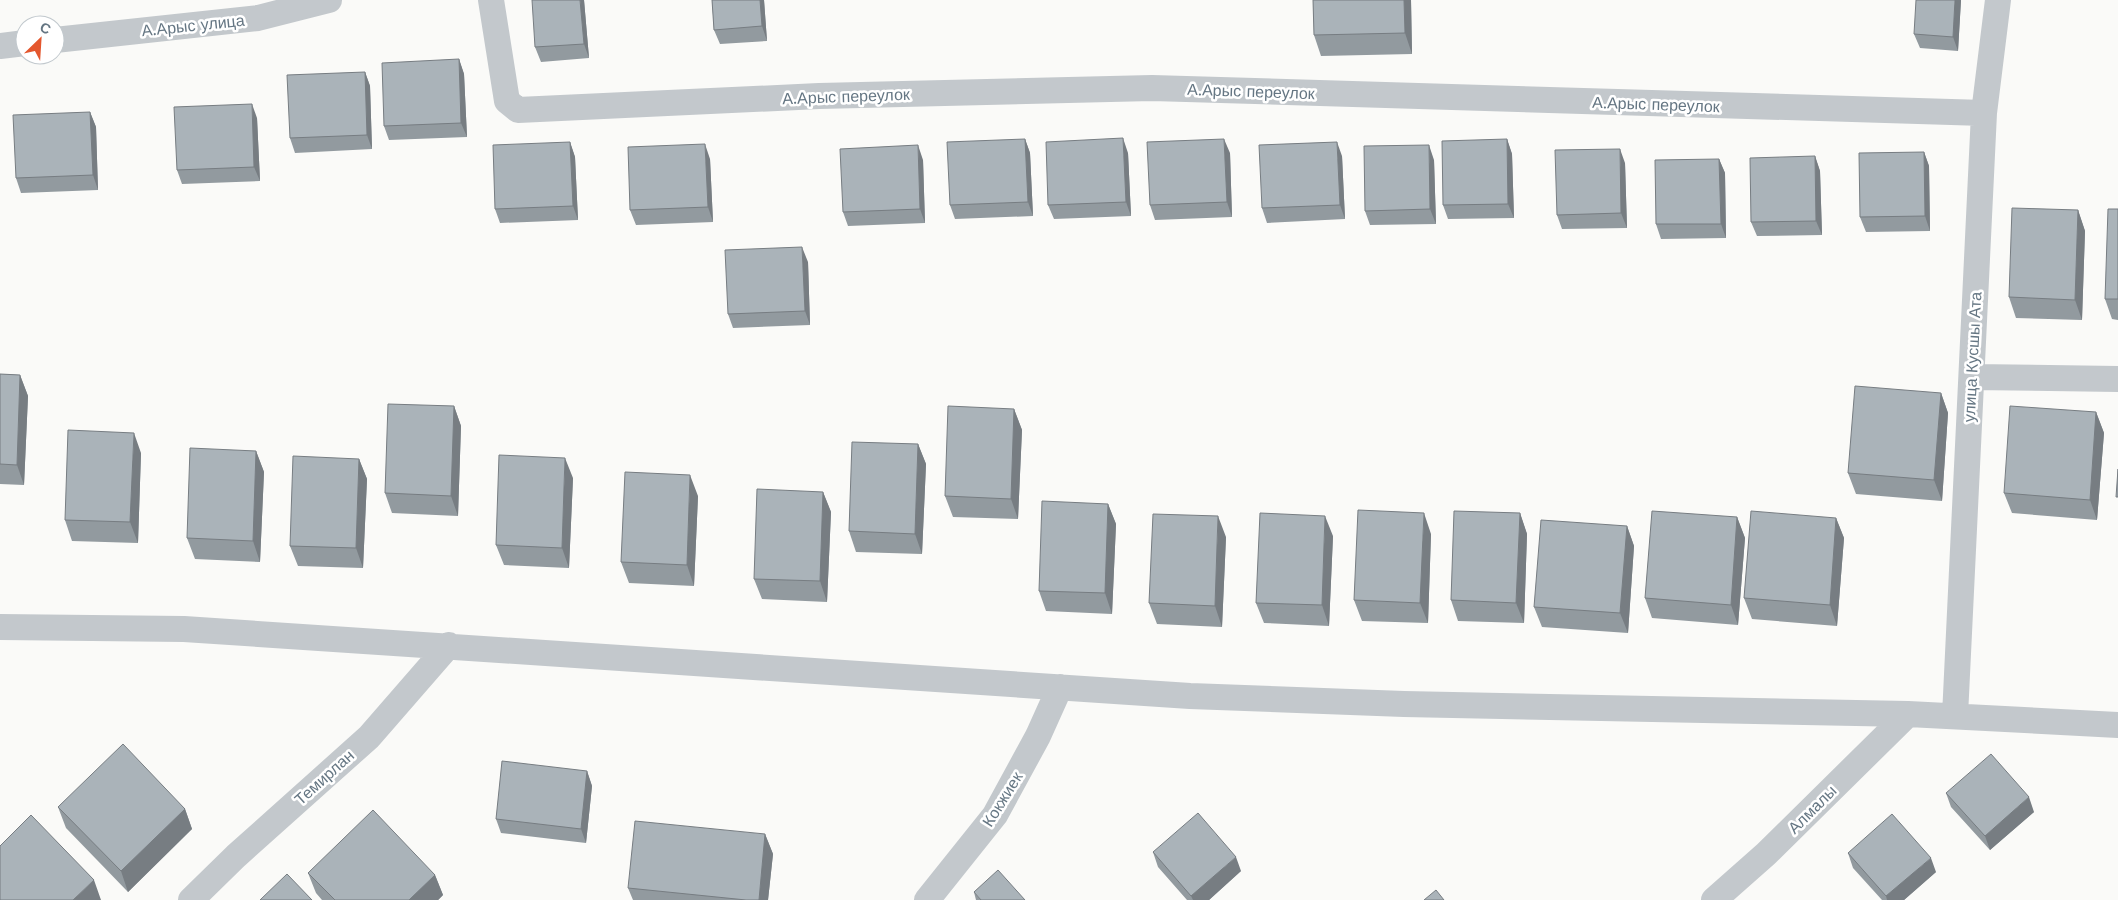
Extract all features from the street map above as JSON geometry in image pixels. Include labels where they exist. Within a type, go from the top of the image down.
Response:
[{"type":"street","name":"А.Арыс улица","points":[[65,39],[258,18],[329,0]]},
{"type":"street","name":"А.Арыс переулок","points":[[491,0],[507,102],[518,110],[819,96],[1152,88],[1984,112]]},
{"type":"street","name":"улица Кусшы Ата","points":[[1955,716],[1984,112],[1998,0]]},
{"type":"street","points":[[0,46],[15,44]]},
{"type":"street","points":[[1972,377],[2118,379]]},
{"type":"street","points":[[0,626],[184,629],[449,645],[1190,696],[1404,704],[1908,714],[2118,725]]},
{"type":"street","name":"Темирлан","points":[[191,900],[236,856],[369,737],[449,645]]},
{"type":"street","name":"Кокжиек","points":[[926,900],[995,815],[1038,736],[1060,687]]},
{"type":"street","name":"Алмалы","points":[[1714,900],[1766,854],[1908,714]]},
{"type":"building","points":[[532,0],[580,0],[584,44],[535,47]]},
{"type":"building","points":[[712,0],[760,0],[762,26],[714,30]]},
{"type":"building","points":[[1313,0],[1404,0],[1405,33],[1314,35]]},
{"type":"building","points":[[1916,0],[1955,0],[1953,37],[1914,34]]},
{"type":"building","points":[[459,59],[461,123],[384,126],[382,63]]},
{"type":"building","points":[[365,72],[367,135],[290,138],[287,75]]},
{"type":"building","points":[[252,104],[254,167],[177,170],[174,107]]},
{"type":"building","points":[[90,112],[93,175],[16,178],[13,115]]},
{"type":"building","points":[[1123,138],[1126,202],[1048,205],[1046,142]]},
{"type":"building","points":[[1025,139],[1028,202],[950,205],[947,142]]},
{"type":"building","points":[[1224,139],[1227,202],[1150,205],[1147,142]]},
{"type":"building","points":[[1507,139],[1508,204],[1443,205],[1442,141]]},
{"type":"building","points":[[570,142],[573,206],[495,209],[493,145]]},
{"type":"building","points":[[1337,142],[1340,205],[1262,208],[1259,145]]},
{"type":"building","points":[[705,144],[708,207],[630,210],[628,147]]},
{"type":"building","points":[[918,145],[920,209],[843,212],[840,149]]},
{"type":"building","points":[[1429,145],[1430,209],[1365,211],[1364,146]]},
{"type":"building","points":[[1620,149],[1621,213],[1557,215],[1555,150]]},
{"type":"building","points":[[1924,152],[1925,216],[1860,217],[1859,153]]},
{"type":"building","points":[[1815,156],[1816,221],[1751,222],[1750,158]]},
{"type":"building","points":[[1719,159],[1721,224],[1656,224],[1655,160]]},
{"type":"building","points":[[2012,208],[2078,210],[2075,300],[2009,297]]},
{"type":"building","points":[[2108,209],[2118,209],[2118,299],[2105,299]]},
{"type":"building","points":[[802,247],[805,311],[728,314],[725,250]]},
{"type":"building","points":[[0,374],[20,375],[17,465],[0,464]]},
{"type":"building","points":[[1855,386],[1941,393],[1934,480],[1848,473]]},
{"type":"building","points":[[388,404],[454,406],[451,496],[385,493]]},
{"type":"building","points":[[948,406],[1014,409],[1011,499],[945,496]]},
{"type":"building","points":[[2010,406],[2096,412],[2090,500],[2004,493]]},
{"type":"building","points":[[68,430],[134,433],[130,522],[65,520]]},
{"type":"building","points":[[852,442],[918,444],[915,534],[849,531]]},
{"type":"building","points":[[190,448],[256,451],[253,541],[187,538]]},
{"type":"building","points":[[499,455],[565,458],[562,548],[496,545]]},
{"type":"building","points":[[293,456],[359,459],[356,548],[290,546]]},
{"type":"building","points":[[2118,469],[2118,497],[2116,497]]},
{"type":"building","points":[[625,472],[690,475],[687,565],[621,562]]},
{"type":"building","points":[[757,489],[823,492],[820,581],[754,579]]},
{"type":"building","points":[[1042,501],[1108,504],[1105,593],[1039,591]]},
{"type":"building","points":[[1358,510],[1424,513],[1420,603],[1354,600]]},
{"type":"building","points":[[1454,511],[1520,513],[1516,603],[1451,600]]},
{"type":"building","points":[[1652,511],[1737,517],[1731,605],[1645,598]]},
{"type":"building","points":[[1751,511],[1836,518],[1830,605],[1744,598]]},
{"type":"building","points":[[1260,513],[1325,516],[1322,605],[1256,603]]},
{"type":"building","points":[[1153,514],[1218,516],[1215,606],[1149,603]]},
{"type":"building","points":[[1541,520],[1627,526],[1620,613],[1534,607]]},
{"type":"building","points":[[123,744],[185,809],[121,871],[58,807]]},
{"type":"building","points":[[1991,754],[2029,797],[1985,836],[1946,793]]},
{"type":"building","points":[[502,761],[587,771],[581,829],[496,819]]},
{"type":"building","points":[[373,810],[435,875],[409,900],[335,900],[308,873]]},
{"type":"building","points":[[1198,813],[1236,857],[1191,896],[1153,852]]},
{"type":"building","points":[[1892,814],[1931,858],[1886,896],[1848,853]]},
{"type":"building","points":[[31,815],[94,880],[73,900],[0,900],[0,846]]},
{"type":"building","points":[[635,821],[765,834],[759,900],[628,888]]},
{"type":"building","points":[[998,870],[1025,900],[981,900],[974,892]]},
{"type":"building","points":[[287,874],[312,900],[260,900]]},
{"type":"building","points":[[1436,890],[1444,900],[1424,900]]}]
